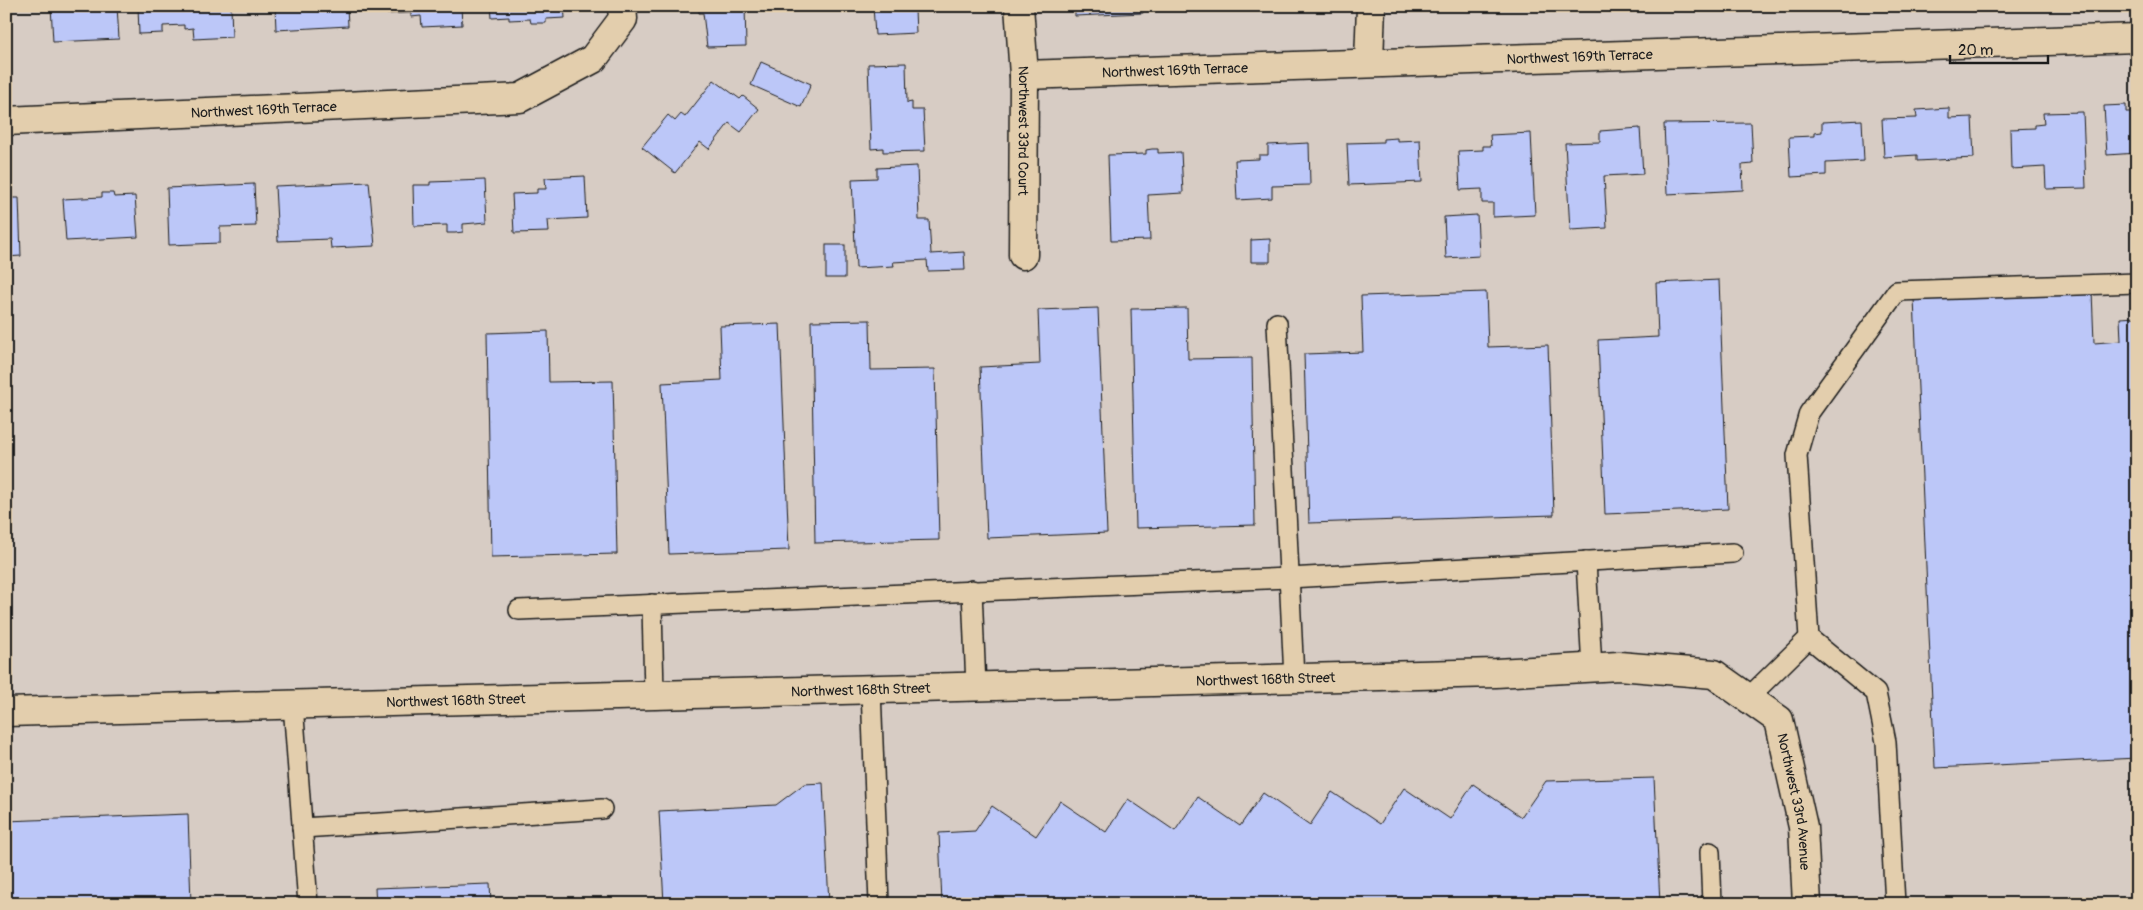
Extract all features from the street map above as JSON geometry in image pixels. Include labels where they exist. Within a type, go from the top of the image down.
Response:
[{"type":"street","name":"Northwest 169th Terrace","points":[[6,121],[520,98],[593,59],[623,19],[622,6]]},
{"type":"street","name":"Northwest 33rd Court","points":[[1019,6],[1024,75],[1023,255]]},
{"type":"street","points":[[1369,62],[1371,6]]},
{"type":"street","name":"Northwest 169th Terrace","points":[[1024,75],[1369,62],[2137,38]]},
{"type":"street","name":"Northwest 168th Street","points":[[6,712],[1496,673],[1619,666],[1714,674]]},
{"type":"street","name":"Northwest 33rd Avenue","points":[[1714,674],[1779,720],[1803,827],[1806,904]]},
{"type":"lane","points":[[1895,904],[1886,742],[1876,693],[1809,638],[1797,454],[1809,413],[1897,291],[2137,283]]},
{"type":"lane","points":[[1277,323],[1294,678]]},
{"type":"lane","points":[[519,610],[1289,578],[1733,553]]},
{"type":"lane","points":[[1586,561],[1592,668]]},
{"type":"lane","points":[[972,590],[976,687]]},
{"type":"lane","points":[[652,604],[654,695]]},
{"type":"lane","points":[[1748,698],[1809,638]]},
{"type":"lane","points":[[871,689],[879,904]]},
{"type":"lane","points":[[293,704],[308,904]]},
{"type":"lane","points":[[302,828],[602,809]]},
{"type":"lane","points":[[1710,852],[1712,904]]},
{"type":"building","points":[[51,6],[117,6],[119,39],[53,42]]},
{"type":"building","points":[[138,6],[231,6],[232,37],[194,39],[193,28],[184,29],[184,25],[163,26],[163,33],[139,34]]},
{"type":"building","points":[[275,6],[347,6],[348,26],[276,30]]},
{"type":"building","points":[[387,6],[461,6],[462,25],[422,27],[421,16],[411,17],[411,13],[387,14]]},
{"type":"building","points":[[491,6],[564,6],[565,18],[546,19],[546,23],[531,23],[530,19],[509,20],[509,17],[492,18]]},
{"type":"building","points":[[699,6],[745,6],[746,46],[707,47],[703,13],[699,13]]},
{"type":"building","points":[[873,6],[919,6],[919,9],[915,10],[916,33],[875,35]]},
{"type":"building","points":[[1075,6],[1143,6],[1143,13],[1075,16]]},
{"type":"building","points":[[761,62],[811,84],[801,107],[751,85]]},
{"type":"building","points":[[906,63],[907,103],[912,102],[912,110],[923,110],[925,151],[883,152],[883,148],[871,149],[868,64]]},
{"type":"building","points":[[714,80],[740,99],[743,96],[759,109],[741,132],[729,123],[709,149],[700,142],[675,173],[642,147],[668,115],[675,121],[681,114],[685,117]]},
{"type":"building","points":[[2126,105],[2126,112],[2137,112],[2137,153],[2107,155],[2104,106]]},
{"type":"building","points":[[1949,108],[1949,118],[1972,117],[1974,158],[1917,161],[1917,155],[1884,157],[1882,119],[1917,118],[1916,110]]},
{"type":"building","points":[[2083,112],[2086,188],[2046,189],[2045,167],[2011,169],[2010,129],[2035,128],[2035,125],[2044,124],[2043,113]]},
{"type":"building","points":[[1862,120],[1864,161],[1826,163],[1826,175],[1791,177],[1789,137],[1814,136],[1814,133],[1822,132],[1822,122]]},
{"type":"building","points":[[1751,123],[1753,164],[1742,165],[1743,190],[1667,194],[1664,124]]},
{"type":"building","points":[[1640,128],[1643,174],[1604,176],[1607,228],[1570,230],[1565,143],[1600,142],[1600,131]]},
{"type":"building","points":[[1531,133],[1535,215],[1493,217],[1493,203],[1482,203],[1482,189],[1460,190],[1458,151],[1483,150],[1483,146],[1491,146],[1490,135]]},
{"type":"building","points":[[1397,138],[1397,141],[1420,140],[1422,182],[1349,185],[1347,143],[1383,142],[1383,139]]},
{"type":"building","points":[[1309,143],[1310,185],[1272,186],[1272,198],[1237,200],[1235,160],[1259,159],[1259,155],[1268,155],[1268,145]]},
{"type":"building","points":[[1158,149],[1158,153],[1181,152],[1183,193],[1148,195],[1150,240],[1111,241],[1108,155],[1146,154],[1146,150]]},
{"type":"building","points":[[917,166],[919,220],[929,220],[931,254],[964,252],[965,270],[928,271],[927,260],[893,262],[894,266],[856,268],[852,179],[877,178],[877,168]]},
{"type":"building","points":[[585,176],[587,218],[548,220],[549,232],[514,233],[512,194],[537,193],[537,189],[546,189],[545,178]]},
{"type":"building","points":[[485,180],[487,222],[463,224],[463,232],[455,233],[447,233],[447,225],[414,226],[413,185],[430,185],[430,182]]},
{"type":"building","points":[[369,182],[375,246],[331,248],[330,239],[278,241],[275,186]]},
{"type":"building","points":[[254,184],[256,226],[220,227],[220,243],[169,245],[167,188]]},
{"type":"building","points":[[102,193],[113,193],[114,197],[135,196],[138,237],[66,241],[63,199],[102,197]]},
{"type":"building","points":[[6,198],[19,198],[21,256],[6,257]]},
{"type":"building","points":[[1477,215],[1479,256],[1446,258],[1444,217]]},
{"type":"building","points":[[1270,239],[1270,262],[1251,262],[1251,240]]},
{"type":"building","points":[[826,245],[845,245],[845,278],[826,278]]},
{"type":"building","points":[[1719,280],[1728,509],[1605,514],[1598,340],[1658,337],[1656,283]]},
{"type":"building","points":[[2092,291],[2094,343],[2121,341],[2120,318],[2137,317],[2137,758],[1935,768],[1914,299]]},
{"type":"building","points":[[1486,292],[1488,347],[1548,345],[1554,515],[1309,523],[1304,354],[1363,352],[1361,296]]},
{"type":"building","points":[[1098,308],[1107,533],[987,538],[980,367],[1040,364],[1038,310]]},
{"type":"building","points":[[1187,308],[1188,359],[1252,358],[1255,525],[1136,528],[1131,309]]},
{"type":"building","points":[[870,320],[871,370],[935,369],[939,540],[815,543],[811,321]]},
{"type":"building","points":[[780,324],[789,550],[669,554],[662,383],[722,380],[720,326]]},
{"type":"building","points":[[548,331],[549,382],[613,381],[617,554],[491,557],[487,333]]},
{"type":"building","points":[[1654,778],[1660,904],[942,904],[939,833],[975,831],[992,806],[1036,836],[1060,801],[1106,832],[1128,799],[1175,831],[1198,797],[1240,826],[1263,793],[1310,825],[1332,792],[1380,824],[1404,788],[1450,819],[1473,784],[1521,817],[1546,781]]},
{"type":"building","points":[[823,783],[829,904],[664,904],[659,811],[776,805],[804,784]]},
{"type":"building","points":[[188,814],[191,904],[6,904],[6,821]]},
{"type":"building","points":[[490,884],[491,904],[376,904],[375,888]]}]
